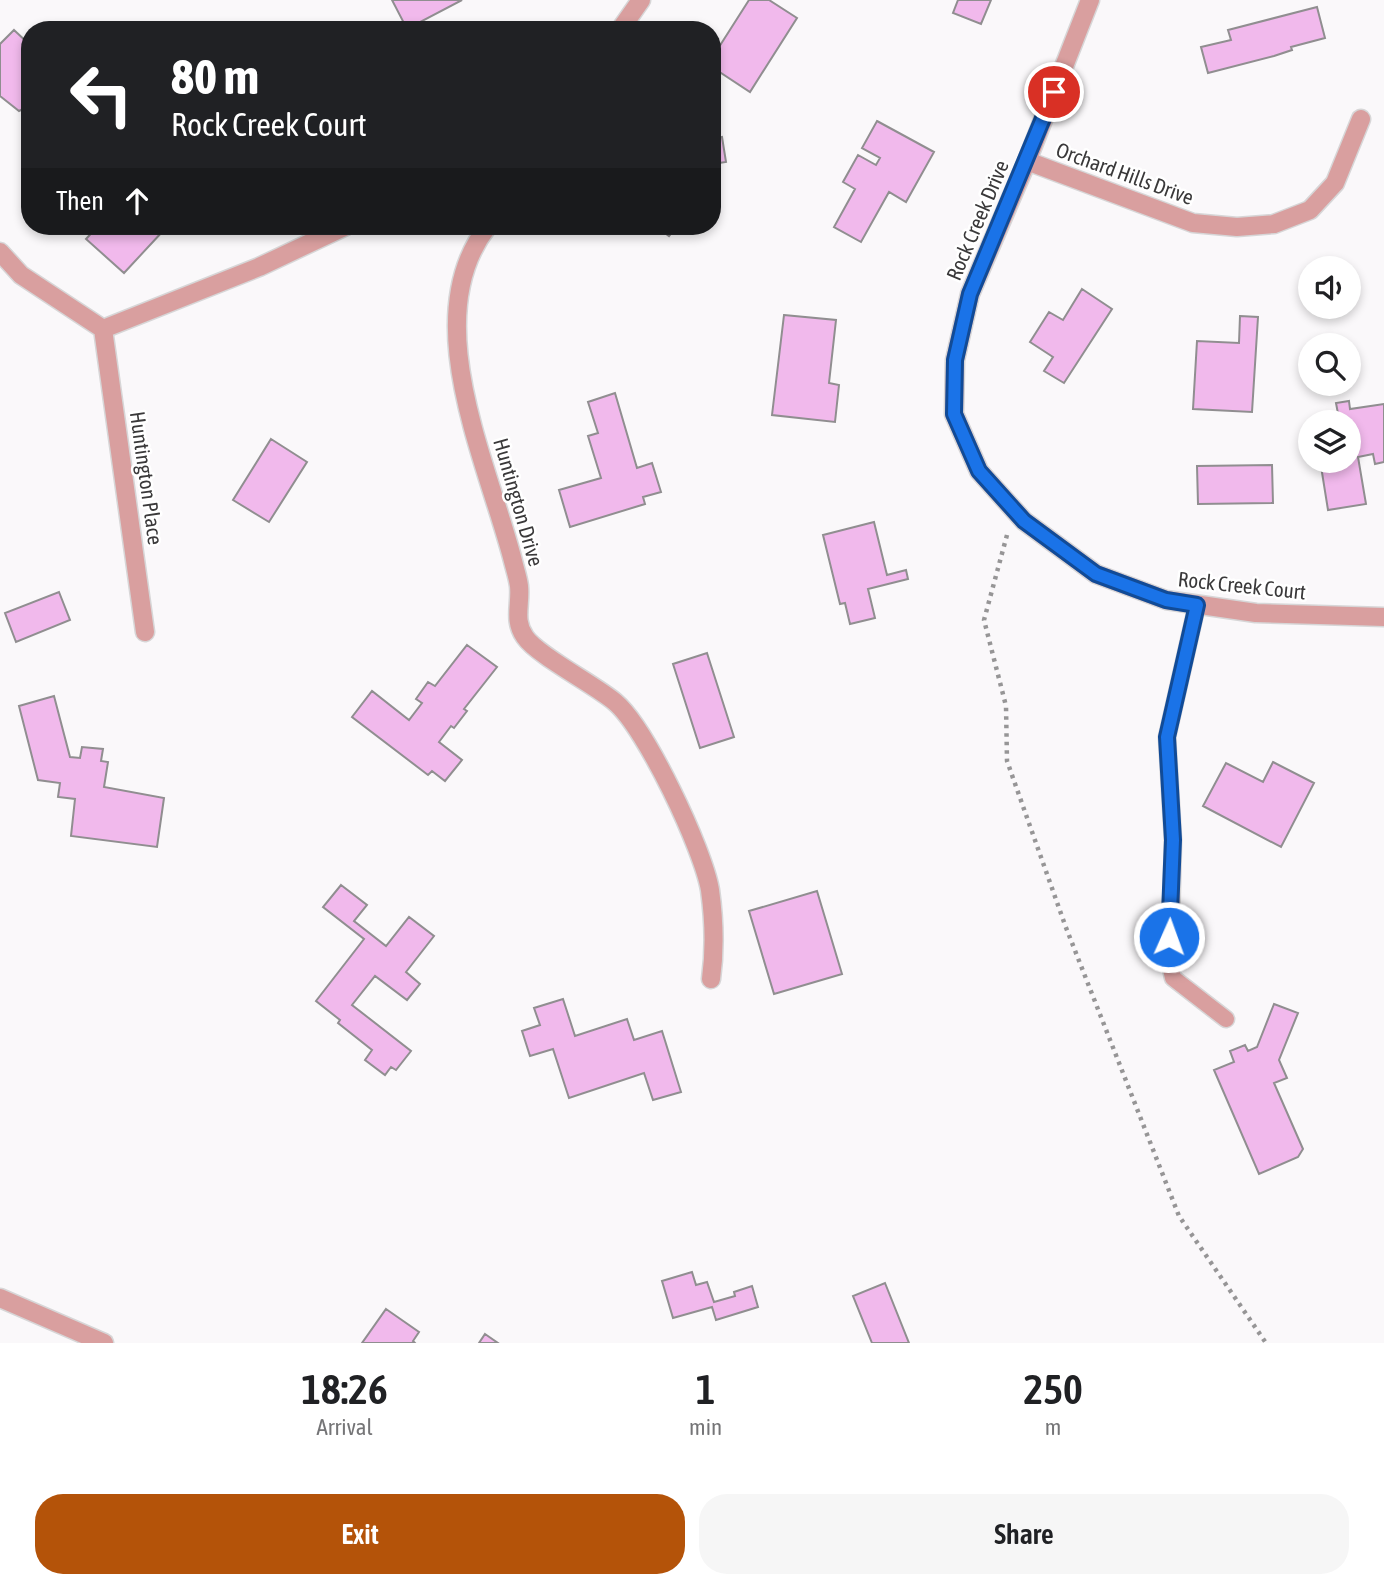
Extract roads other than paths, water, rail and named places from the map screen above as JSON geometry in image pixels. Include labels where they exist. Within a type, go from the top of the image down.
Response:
[{"type":"street","points":[[626,21],[641,0]]},
{"type":"street","name":"Rock Creek Drive","points":[[1065,551],[1015,511],[979,471],[954,414],[955,360],[970,294],[1027,161],[1090,0]]},
{"type":"street","name":"Orchard Hills Drive","points":[[1027,161],[1193,223],[1237,227],[1274,224],[1310,210],[1335,183],[1361,119]]},
{"type":"street","points":[[0,252],[21,275],[103,329],[259,267],[326,235]]},
{"type":"street","name":"Huntington Drive","points":[[481,235],[460,282],[456,317],[459,355],[482,466],[520,588],[517,622],[526,639],[617,703],[659,767],[702,863],[709,889],[714,954],[711,979]]},
{"type":"street","name":"Huntington Place","points":[[103,329],[145,632]]},
{"type":"street","name":"Rock Creek Court","points":[[1065,551],[1096,574],[1166,600],[1256,613],[1384,617]]},
{"type":"street","points":[[0,1298],[104,1343]]},
{"type":"lane","points":[[1197,605],[1167,737],[1173,840],[1170,964],[1174,978],[1226,1019]]}]
